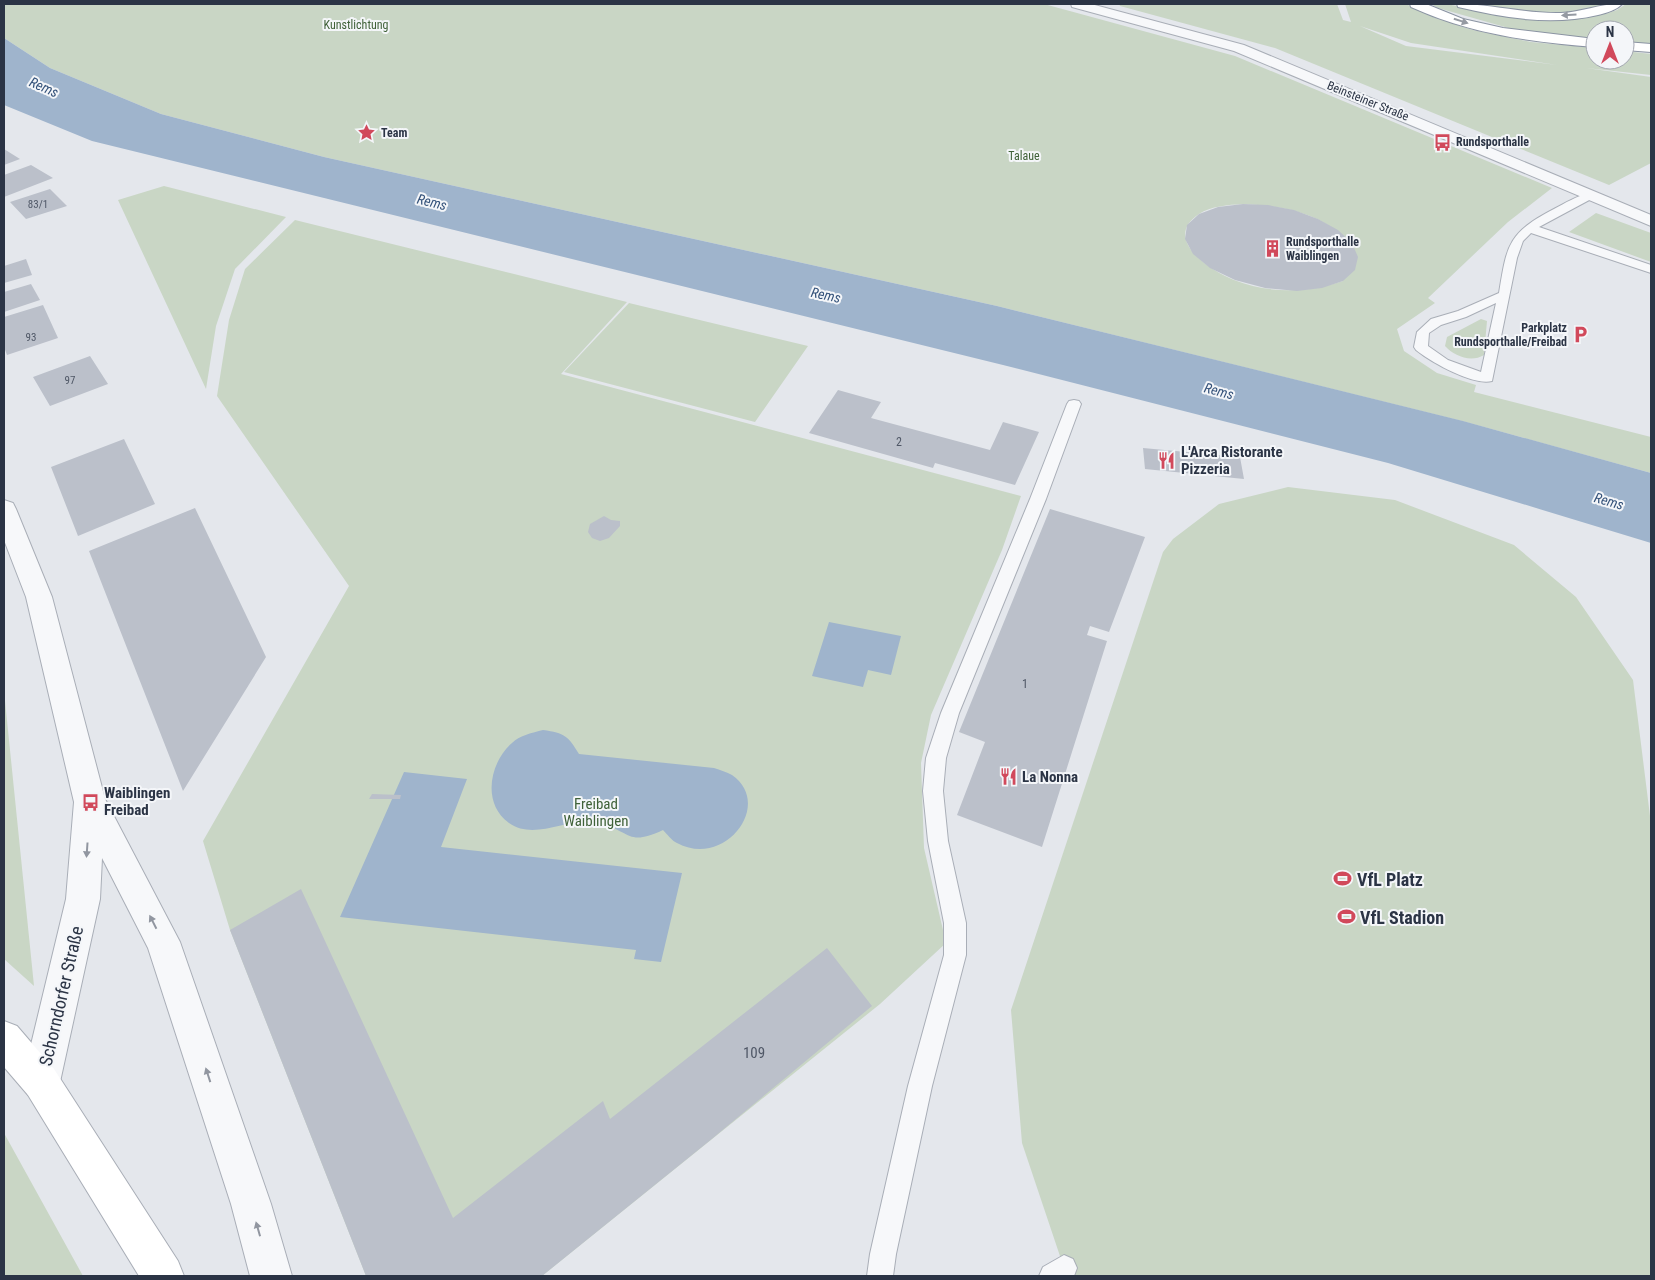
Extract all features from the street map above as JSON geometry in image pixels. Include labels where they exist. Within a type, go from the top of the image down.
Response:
[{"type":"main road","points":[[1416,4],[1447,17],[1483,28],[1542,38],[1585,42]]},
{"type":"main road","points":[[1463,4],[1520,14],[1569,16],[1606,10],[1616,4]]},
{"type":"main road","points":[[1635,47],[1651,48]]},
{"type":"main road","points":[[4,1039],[41,1082]]},
{"type":"main road","name":"Schorndorfer Straße","points":[[41,1082],[163,1276]]},
{"type":"street","name":"Beinsteiner Straße","points":[[1077,4],[1239,48],[1651,221]]},
{"type":"street","name":"Schorndorfer Straße","points":[[4,509],[39,596],[90,802],[163,942],[251,1204],[271,1276]]},
{"type":"street","name":"Schorndorfer Straße","points":[[41,1082],[83,899],[90,802]]},
{"type":"lane","points":[[1504,295],[1462,314],[1436,322],[1423,332],[1421,347],[1433,358],[1455,368],[1487,378],[1504,295],[1510,262],[1518,239],[1530,228],[1590,196]]},
{"type":"lane","points":[[1530,228],[1651,268]]},
{"type":"lane","points":[[880,1276],[883,1254],[920,1086],[955,955],[955,923],[938,841],[934,801],[936,758],[950,713],[1038,499],[1074,404]]},
{"type":"green space","name":"Talaue","points":[[4,4],[1044,4],[1235,56],[1552,188],[1508,222],[1428,298],[1435,303],[1397,329],[1404,351],[1437,373],[1476,385],[1474,392],[1651,437],[1651,473],[1462,421],[997,306],[324,157],[161,114],[50,68],[4,38]],"holes":[[[1243,204],[1288,209],[1302,213],[1315,218],[1340,233],[1352,243],[1343,281],[1302,290],[1275,290],[1247,285],[1234,280],[1224,276],[1203,262],[1187,243],[1185,234],[1189,224],[1204,211],[1226,205]]]},
{"type":"green space","points":[[1119,4],[1337,4],[1343,20],[1351,22],[1345,4],[1406,4],[1433,17],[1473,30],[1531,42],[1585,47],[1585,70],[1600,70],[1651,77],[1651,163],[1609,185],[1275,48],[1120,6]],"holes":[[[1360,26],[1411,43],[1557,65],[1406,46]]]},
{"type":"green space","points":[[1431,4],[1447,4],[1504,16],[1566,18],[1605,14],[1617,10],[1626,4],[1651,4],[1651,44],[1635,43],[1635,20],[1585,20],[1585,39],[1526,33],[1438,8]]},
{"type":"green space","points":[[1475,4],[1604,4],[1577,12],[1541,13],[1504,10]]},
{"type":"green space","points":[[1635,52],[1651,54],[1651,75],[1605,70],[1635,70]]},
{"type":"green space","points":[[164,186],[286,217],[235,269],[216,326],[206,389],[118,200]]},
{"type":"green space","points":[[1596,213],[1651,233],[1651,262],[1569,232]]},
{"type":"green space","name":"Freibad Waiblingen","points":[[295,220],[627,302],[561,374],[1021,496],[1002,550],[931,715],[921,763],[924,848],[946,943],[880,1004],[542,1276],[366,1276],[230,930],[203,841],[349,586],[217,396],[229,320],[245,269]]},
{"type":"green space","points":[[629,303],[808,346],[755,422],[564,372]]},
{"type":"green space","points":[[1481,319],[1487,321],[1484,355],[1474,358],[1463,357],[1453,353],[1445,346],[1447,337]]},
{"type":"green space","name":"VfL Stadion","points":[[1288,487],[1395,500],[1514,545],[1576,597],[1633,680],[1651,824],[1651,1276],[1070,1276],[1064,1268],[1022,1143],[1011,1010],[1163,552],[1173,539],[1219,504]]},
{"type":"green space","points":[[4,691],[34,986],[4,959]]},
{"type":"green space","points":[[4,1133],[83,1276],[4,1276]]},
{"type":"water","name":"Rems","points":[[4,38],[50,68],[161,114],[324,157],[997,306],[1463,421],[1651,473],[1651,543],[1388,463],[1003,365],[92,141],[4,105]]},
{"type":"water","points":[[829,622],[901,636],[891,675],[868,670],[863,687],[812,676]]},
{"type":"water","points":[[543,730],[565,736],[579,754],[714,768],[728,773],[744,787],[748,802],[746,816],[738,830],[727,841],[712,847],[695,849],[675,842],[663,830],[651,835],[635,837],[609,826],[588,821],[542,829],[530,830],[519,828],[509,823],[500,815],[495,805],[492,795],[494,772],[504,751],[515,740]]},
{"type":"water","points":[[404,772],[467,779],[441,847],[682,873],[661,962],[634,959],[636,950],[340,917]]},
{"type":"building","points":[[4,149],[20,159],[4,165]]},
{"type":"building","points":[[31,165],[53,178],[4,197],[4,175]]},
{"type":"building","points":[[50,189],[67,206],[26,219],[10,202]]},
{"type":"building","name":"Rundsporthalle Waiblingen","points":[[1243,204],[1268,205],[1294,210],[1318,219],[1338,230],[1352,243],[1358,257],[1355,270],[1343,281],[1322,288],[1297,291],[1265,288],[1235,280],[1210,268],[1193,254],[1185,239],[1187,225],[1199,214],[1218,207]]},
{"type":"building","points":[[26,259],[32,275],[4,283],[4,266]]},
{"type":"building","points":[[31,284],[40,300],[4,312],[4,292]]},
{"type":"building","points":[[43,305],[58,338],[7,355],[4,347],[4,317]]},
{"type":"building","points":[[90,356],[108,384],[50,406],[33,377]]},
{"type":"building","points":[[838,390],[881,402],[871,418],[990,450],[1003,422],[1039,432],[1015,485],[935,463],[933,468],[809,433]]},
{"type":"building","points":[[124,439],[155,504],[78,536],[51,467]]},
{"type":"building","points":[[1143,448],[1240,457],[1244,479],[1145,469]]},
{"type":"building","points":[[195,508],[266,657],[183,791],[89,551]]},
{"type":"building","points":[[1050,509],[1145,537],[1109,632],[1090,626],[1087,635],[1107,641],[1042,847],[957,815],[985,742],[959,732]]},
{"type":"building","points":[[604,516],[611,520],[620,521],[620,526],[609,538],[600,541],[592,538],[588,532],[590,524]]},
{"type":"building","points":[[372,794],[401,795],[400,799],[369,799]]},
{"type":"building","points":[[301,889],[453,1218],[603,1101],[610,1119],[827,948],[872,1006],[542,1276],[366,1276],[230,930]]},
{"type":"place","name":"Team","points":[[367,133]]},
{"type":"place","name":"Rundsporthalle","points":[[1442,142]]},
{"type":"place","name":"Rundsporthalle Waiblingen","points":[[1272,249]]},
{"type":"place","name":"Parkplatz Rundsporthalle/Freibad","points":[[1581,335]]},
{"type":"place","name":"L'Arca Ristorante Pizzeria","points":[[1167,461]]},
{"type":"place","name":"La Nonna","points":[[1008,777]]},
{"type":"place","name":"Waiblingen Freibad","points":[[90,802]]},
{"type":"place","name":"VfL Platz","points":[[1343,879]]},
{"type":"place","name":"VfL Stadion","points":[[1346,917]]},
{"type":"park label","name":"Kunstlichtung","points":[[356,25]]}]
